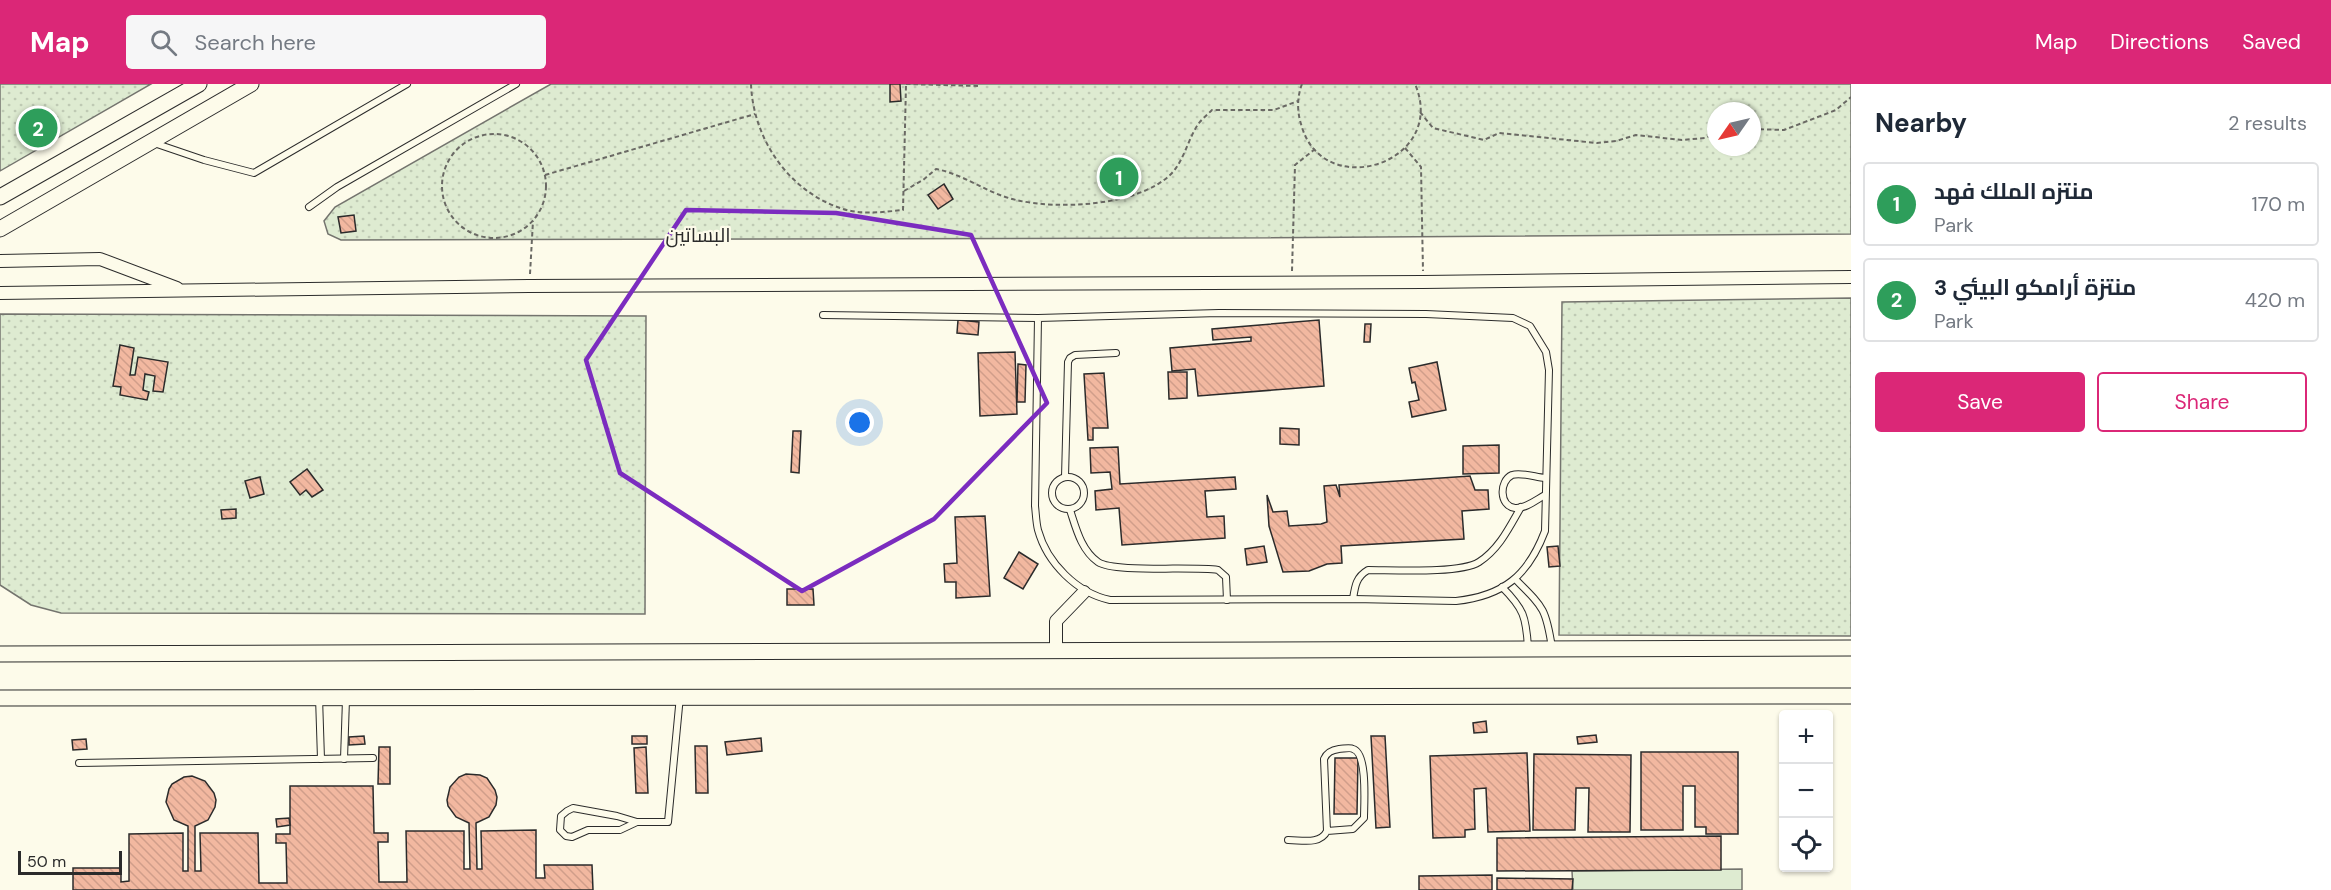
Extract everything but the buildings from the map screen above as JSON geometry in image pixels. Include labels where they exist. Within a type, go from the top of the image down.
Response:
[{"type":"street","points":[[0,197],[199,84]]},
{"type":"street","points":[[0,229],[251,84]]},
{"type":"street","points":[[136,121],[150,142]]},
{"type":"street","points":[[0,261],[100,259],[184,291]]},
{"type":"street","points":[[0,293],[529,286],[1292,283],[1851,277]]},
{"type":"street","points":[[1056,650],[1056,621],[1084,592]]},
{"type":"street","points":[[0,654],[1851,648]]},
{"type":"street","points":[[0,698],[1851,696]]},
{"type":"lane","points":[[150,142],[204,160],[254,173],[407,84]]},
{"type":"lane","points":[[309,207],[338,187],[516,84]]},
{"type":"lane","points":[[823,315],[1038,318],[1219,313],[1426,314],[1513,318],[1530,326],[1546,352],[1549,370],[1545,531],[1531,561],[1515,579],[1487,596],[1456,601],[1353,598],[1110,600],[1095,597],[1084,592],[1065,574],[1050,555],[1038,531],[1035,506],[1038,318]]},
{"type":"lane","points":[[1065,477],[1068,362],[1075,355],[1116,353]]},
{"type":"lane","points":[[1545,478],[1518,474],[1506,480],[1502,491],[1508,505],[1513,508],[1521,507],[1545,495]]},
{"type":"lane","points":[[1065,477],[1072,477],[1083,487],[1082,502],[1070,510],[1056,506],[1052,500],[1053,485],[1065,477]]},
{"type":"lane","points":[[1353,598],[1356,580],[1368,570],[1458,568],[1477,563],[1496,548],[1521,507]]},
{"type":"lane","points":[[1070,510],[1079,537],[1100,563],[1116,567],[1218,570],[1226,577],[1227,600]]},
{"type":"lane","points":[[1515,579],[1542,607],[1547,617],[1552,649]]},
{"type":"lane","points":[[1502,587],[1523,612],[1528,649]]},
{"type":"lane","points":[[0,647],[37,654]]},
{"type":"lane","points":[[637,822],[620,830],[588,830],[572,837],[566,836],[560,830],[559,824],[561,816],[573,808],[637,822],[668,822],[680,696]]},
{"type":"lane","points":[[319,697],[321,759]]},
{"type":"lane","points":[[345,759],[346,697]]},
{"type":"lane","points":[[1288,840],[1317,840],[1324,837],[1327,831],[1324,759],[1326,754],[1335,749],[1353,748],[1362,758],[1364,818],[1353,829],[1327,831]]},
{"type":"lane","points":[[80,763],[373,758]]},
{"type":"path","points":[[751,84],[755,114],[769,149],[783,168],[817,197],[843,209],[865,214],[903,210],[906,85],[979,86],[979,84]]},
{"type":"path","points":[[1302,84],[1298,112],[1303,132],[1315,149],[1331,162],[1350,168],[1370,167],[1389,161],[1405,148],[1415,132],[1420,112],[1419,92],[1415,84]]},
{"type":"path","points":[[1761,129],[1784,130],[1836,110],[1851,97]]},
{"type":"path","points":[[904,191],[936,169],[955,172],[987,191],[1016,200],[1054,206],[1084,205],[1113,200],[1157,185],[1172,173],[1199,123],[1212,110],[1274,110],[1298,101]]},
{"type":"path","points":[[1420,112],[1433,128],[1484,140],[1499,133],[1597,143],[1616,141],[1636,135],[1682,140],[1707,137]]},
{"type":"path","points":[[545,175],[755,114]]},
{"type":"path","points":[[483,134],[500,134],[515,138],[529,147],[539,159],[545,175],[546,191],[542,207],[533,221],[520,231],[505,237],[489,238],[473,234],[466,229],[449,212],[443,196],[442,180],[446,164],[455,150],[468,140],[483,134]]},
{"type":"path","points":[[1405,148],[1422,167],[1423,282]]},
{"type":"path","points":[[1292,283],[1295,165],[1315,149]]},
{"type":"path","points":[[529,286],[533,221]]},
{"type":"highlighted area","points":[[686,210],[836,213],[971,235],[1047,403],[934,519],[802,591],[620,473],[586,360]]},
{"type":"green space","points":[[0,84],[151,84],[0,171]]},
{"type":"green space","points":[[551,84],[1851,84],[1851,234],[341,240],[328,234],[324,221],[335,207]]},
{"type":"green space","points":[[1851,298],[1851,636],[1559,635],[1562,302]]},
{"type":"green space","points":[[0,314],[646,316],[645,614],[61,613],[31,605],[0,585]]},
{"type":"green space","points":[[1742,869],[1742,890],[1573,890],[1572,871]]},
{"type":"place","name":"منتزة أرامكو البيئي 3","points":[[38,128]]},
{"type":"place","name":"منتزه الملك فهد","points":[[1119,177]]},
{"type":"district","name":"البساتين","points":[[698,235]]}]
